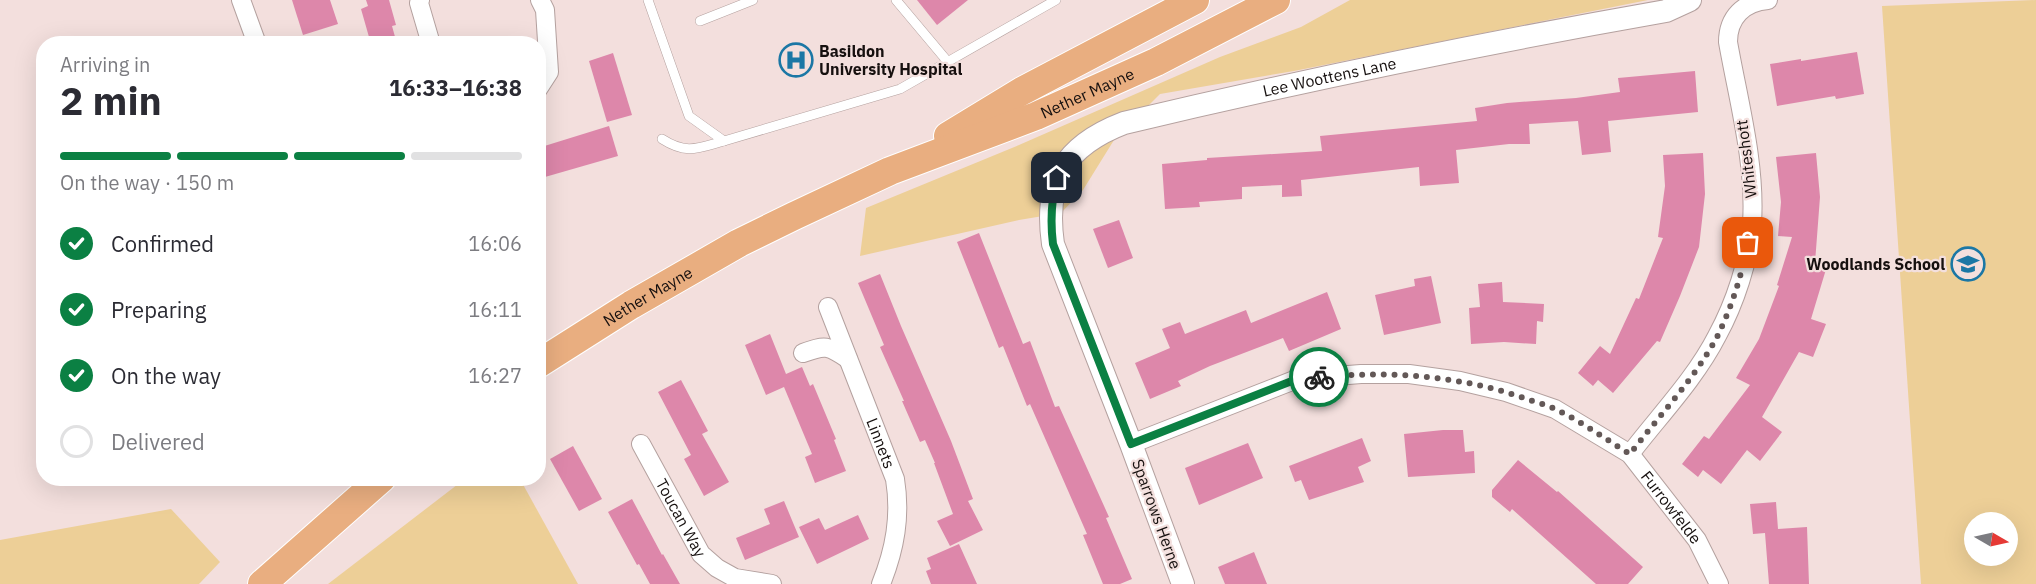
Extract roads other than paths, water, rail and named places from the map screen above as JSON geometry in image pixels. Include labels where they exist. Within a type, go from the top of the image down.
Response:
[{"type":"main road","name":"Nether Mayne","points":[[890,171],[1022,91],[1195,0]]},
{"type":"main road","name":"Nether Mayne","points":[[546,359],[631,305],[739,243],[890,171],[1036,116],[1156,62],[1276,0]]},
{"type":"main road","points":[[262,584],[373,486]]},
{"type":"street","points":[[241,0],[254,36]]},
{"type":"street","points":[[420,0],[429,36]]},
{"type":"street","points":[[540,0],[546,10],[549,72],[546,77]]},
{"type":"street","name":"Lee Woottens Lane","points":[[1053,244],[1050,221],[1051,200],[1057,178],[1084,143],[1103,131],[1124,123],[1471,46],[1666,11],[1690,0]]},
{"type":"street","name":"Whiteshott","points":[[1630,454],[1699,365],[1717,336],[1745,262],[1752,224],[1752,185],[1728,42],[1728,29],[1743,7],[1768,0]]},
{"type":"street","name":"Sparrows Herne","points":[[1053,244],[1183,584]]},
{"type":"street","name":"Linnets","points":[[828,307],[895,479],[899,503],[897,523],[892,556],[882,584]]},
{"type":"street","points":[[803,353],[822,346],[831,348],[848,359]]},
{"type":"street","name":"Furrowfelde","points":[[1131,444],[1297,379],[1361,374],[1409,374],[1460,381],[1506,392],[1555,409],[1630,454],[1697,540],[1719,584]]},
{"type":"street","name":"Toucan Way","points":[[641,444],[701,554],[717,568],[735,578],[772,584]]},
{"type":"lane","points":[[648,0],[688,116],[724,141]]},
{"type":"lane","points":[[700,21],[753,0]]},
{"type":"lane","points":[[896,0],[948,62]]},
{"type":"lane","points":[[662,139],[675,148],[692,150],[900,89],[1056,0]]},
{"type":"place","name":"Basildon University Hospital","points":[[796,60]]},
{"type":"place","name":"Woodlands School","points":[[1968,264]]}]
